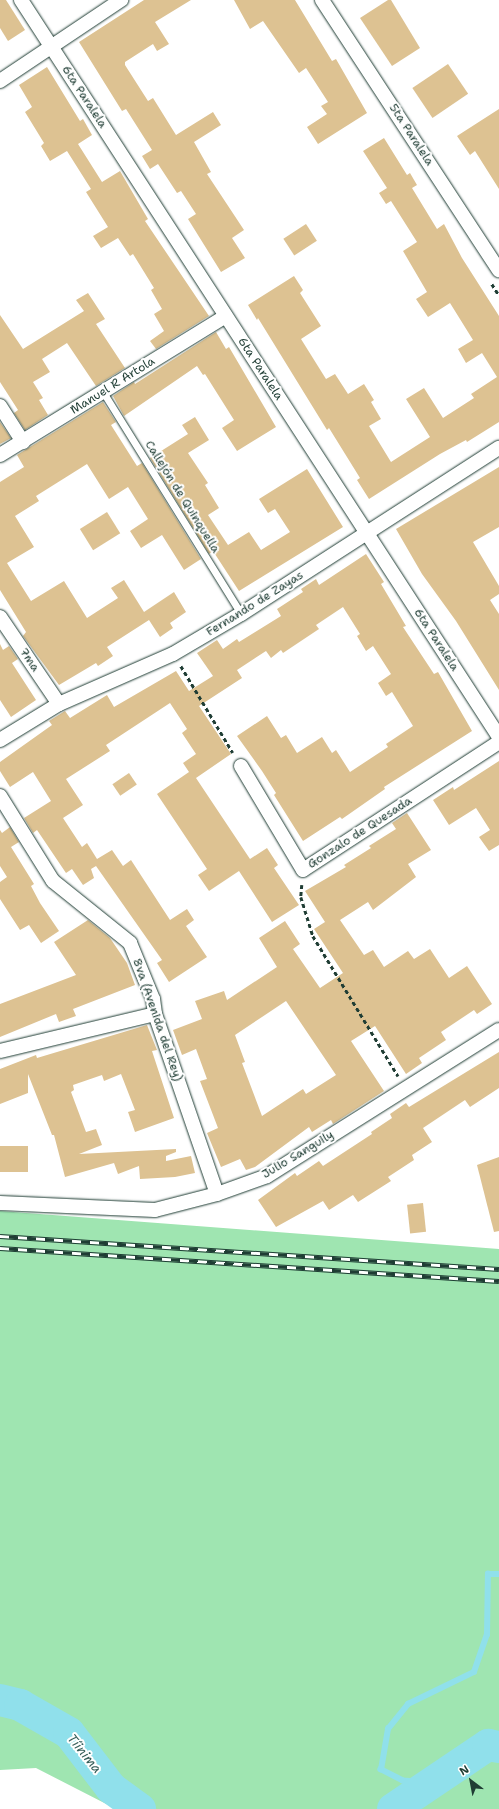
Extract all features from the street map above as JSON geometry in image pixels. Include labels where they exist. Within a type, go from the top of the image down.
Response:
[{"type":"street","name":"6ta Paralela","points":[[21,0],[499,737]]},
{"type":"street","points":[[0,81],[121,0]]},
{"type":"street","name":"5ta Paralela","points":[[322,0],[499,270]]},
{"type":"street","name":"Manuel R Artola","points":[[0,456],[226,316]]},
{"type":"street","points":[[0,406],[23,442]]},
{"type":"street","name":"Fernando de Zayas","points":[[0,740],[58,704],[173,654],[241,614],[499,448]]},
{"type":"street","name":"7ma","points":[[0,617],[58,704]]},
{"type":"street","name":"Gonzalo de Quesada","points":[[241,766],[303,870],[499,742]]},
{"type":"street","name":"8va (Avenida del Rey)","points":[[0,796],[53,881],[130,943],[153,999],[155,1014],[217,1194]]},
{"type":"street","points":[[0,1051],[155,1014]]},
{"type":"street","name":"Julio Sanguily","points":[[0,1203],[155,1210],[217,1194],[267,1176],[499,1030]]},
{"type":"lane","name":"Callejón de Quinquella","points":[[103,392],[241,614]]},
{"type":"path","points":[[173,654],[241,766]]},
{"type":"path","points":[[303,870],[301,897],[313,936],[405,1088]]},
{"type":"green space","points":[[0,1211],[499,1249],[499,1809],[116,1809],[36,1768],[0,1770]]},
{"type":"building","points":[[0,0],[6,0],[25,30],[8,41],[0,28]]},
{"type":"building","points":[[144,0],[191,0],[155,22],[169,44],[157,51],[153,44],[125,62],[125,65],[148,101],[153,98],[176,135],[213,112],[221,125],[194,142],[211,172],[207,174],[244,230],[232,238],[245,258],[221,272],[188,219],[196,214],[181,191],[177,193],[158,164],[150,169],[142,156],[152,150],[126,109],[122,111],[79,42]]},
{"type":"building","points":[[234,0],[295,0],[332,61],[336,59],[367,113],[318,144],[307,127],[327,114],[321,106],[328,102],[306,68],[299,73],[263,21],[250,29]]},
{"type":"building","points":[[388,0],[391,0],[420,48],[392,66],[360,18]]},
{"type":"building","points":[[448,64],[468,94],[432,118],[412,88]]},
{"type":"building","points":[[47,67],[80,121],[83,119],[92,135],[78,144],[102,182],[120,171],[148,219],[145,221],[209,316],[156,349],[150,341],[164,331],[154,314],[162,309],[151,290],[154,288],[133,254],[130,256],[118,238],[101,248],[93,236],[108,227],[86,192],[91,189],[67,151],[50,161],[41,146],[44,143],[25,112],[32,107],[19,85]]},
{"type":"building","points":[[499,109],[499,189],[475,151],[470,155],[457,136]]},
{"type":"building","points":[[384,138],[407,175],[410,173],[417,185],[412,188],[437,229],[444,224],[462,258],[499,316],[499,422],[467,442],[466,440],[440,454],[369,499],[357,480],[360,478],[329,428],[327,430],[258,318],[257,320],[248,305],[294,276],[303,290],[300,293],[321,326],[301,339],[326,379],[335,374],[348,394],[364,384],[374,400],[371,402],[381,419],[369,426],[391,462],[430,437],[406,399],[424,388],[443,418],[474,398],[471,394],[497,377],[482,353],[466,363],[458,349],[473,340],[450,303],[428,317],[416,299],[427,292],[403,251],[417,242],[391,201],[386,204],[379,193],[387,188],[363,151]]},
{"type":"building","points":[[306,224],[317,241],[294,255],[283,239]]},
{"type":"building","points":[[88,293],[105,319],[96,324],[125,368],[96,386],[67,343],[42,359],[50,372],[33,382],[43,398],[39,400],[48,415],[25,430],[14,413],[18,410],[0,382],[0,315],[23,349],[84,311],[76,300]]},
{"type":"building","points":[[216,332],[226,349],[229,347],[276,427],[237,451],[222,428],[234,420],[205,374],[203,375],[197,366],[124,416],[113,396],[134,382],[135,384]]},
{"type":"building","points":[[103,402],[116,422],[111,425],[137,466],[142,463],[201,559],[184,570],[162,535],[141,548],[130,531],[148,519],[128,487],[109,499],[87,464],[36,496],[39,501],[15,516],[34,547],[7,563],[31,601],[64,581],[87,618],[118,598],[111,588],[124,580],[144,612],[174,592],[186,612],[170,623],[173,628],[160,637],[149,620],[107,647],[113,656],[98,666],[96,663],[59,685],[23,636],[26,632],[0,590],[0,482],[24,467],[17,455]]},
{"type":"building","points":[[195,417],[209,440],[188,453],[208,483],[205,485],[219,508],[208,515],[228,545],[249,532],[261,550],[290,532],[275,509],[268,513],[259,499],[307,469],[343,527],[239,591],[213,551],[209,554],[150,458],[188,434],[182,425]]},
{"type":"building","points":[[0,422],[11,438],[0,444]]},
{"type":"building","points":[[499,467],[499,527],[473,542],[499,586],[499,594],[490,600],[499,614],[499,690],[456,621],[422,574],[396,529]]},
{"type":"building","points":[[107,512],[120,533],[93,550],[80,529]]},
{"type":"building","points":[[366,554],[384,582],[381,584],[406,626],[403,627],[434,674],[438,672],[472,731],[384,787],[385,789],[342,819],[340,817],[303,841],[274,795],[276,793],[237,736],[267,716],[281,738],[286,735],[297,753],[322,737],[332,753],[336,750],[350,772],[388,747],[386,744],[413,726],[392,692],[386,696],[378,683],[391,674],[373,646],[366,651],[357,636],[360,634],[343,607],[316,625],[319,629],[283,653],[281,650],[271,658],[266,651],[237,670],[242,678],[199,706],[231,754],[196,778],[250,859],[267,848],[278,865],[274,868],[299,905],[272,922],[239,871],[209,891],[198,875],[207,869],[157,794],[189,772],[183,763],[196,754],[182,733],[187,729],[170,703],[106,745],[110,751],[66,779],[83,805],[63,818],[82,847],[87,843],[97,859],[112,850],[123,866],[131,860],[170,920],[187,909],[194,920],[186,926],[207,957],[169,982],[157,963],[162,960],[96,866],[91,869],[94,878],[83,885],[72,869],[66,873],[37,830],[33,833],[24,818],[51,801],[33,772],[10,787],[0,771],[0,762],[52,725],[49,721],[65,711],[70,718],[107,695],[114,707],[176,671],[189,691],[213,676],[197,653],[217,640],[223,649],[237,639],[239,642],[281,616],[277,609],[303,592],[301,589],[316,579],[319,585]]},
{"type":"building","points":[[0,644],[3,650],[9,646],[18,659],[12,663],[36,700],[11,717],[0,700]]},
{"type":"building","points":[[499,761],[499,845],[489,851],[479,837],[490,830],[476,808],[449,825],[433,800],[453,787],[454,790]]},
{"type":"building","points":[[129,773],[137,785],[120,796],[112,784]]},
{"type":"building","points":[[407,813],[431,850],[408,864],[416,877],[373,910],[368,902],[340,920],[364,955],[373,950],[384,967],[408,951],[414,959],[430,949],[449,978],[467,966],[492,1004],[477,1014],[474,1010],[441,1032],[446,1040],[419,1058],[422,1063],[406,1074],[375,1026],[351,1041],[384,1091],[333,1124],[331,1120],[312,1132],[309,1127],[255,1167],[246,1170],[240,1159],[221,1167],[207,1133],[218,1128],[200,1081],[207,1079],[196,1049],[182,1055],[173,1030],[202,1019],[195,1001],[224,991],[227,1000],[277,967],[259,938],[285,921],[300,944],[293,949],[320,988],[343,973],[314,929],[325,922],[305,891],[346,867],[344,865],[371,848],[369,846],[396,829],[392,823]],"holes":[[[286,1001],[336,1075],[306,1094],[303,1089],[262,1116],[242,1063],[245,1062],[235,1035]]]},
{"type":"building","points":[[10,827],[19,842],[11,847],[34,884],[31,886],[40,903],[59,931],[41,943],[29,925],[20,930],[0,899],[0,882],[7,877],[0,866],[0,830],[2,833]]},
{"type":"building","points":[[88,920],[110,938],[127,963],[135,985],[73,1009],[76,1016],[59,1022],[56,1014],[0,1037],[0,1004],[76,975],[54,942]]},
{"type":"building","points":[[147,1025],[157,1050],[152,1051],[174,1118],[135,1132],[128,1112],[135,1110],[121,1074],[104,1081],[102,1075],[73,1085],[74,1090],[71,1092],[86,1132],[96,1129],[102,1145],[79,1154],[176,1149],[176,1152],[166,1156],[166,1161],[191,1156],[195,1173],[175,1177],[140,1179],[139,1166],[118,1174],[114,1163],[65,1177],[54,1135],[52,1135],[28,1074],[28,1093],[0,1104],[0,1069],[36,1055],[37,1058]]},
{"type":"building","points":[[499,1052],[499,1088],[470,1107],[465,1100],[423,1128],[432,1142],[412,1155],[414,1160],[388,1177],[391,1181],[358,1202],[353,1195],[329,1210],[323,1201],[276,1227],[258,1200],[295,1173],[297,1176],[319,1161],[323,1166],[372,1134],[371,1132],[392,1118],[390,1114],[406,1103],[409,1107]]},
{"type":"building","points":[[0,1146],[28,1146],[28,1172],[0,1172]]},
{"type":"building","points":[[499,1157],[499,1231],[494,1232],[477,1165]]},
{"type":"building","points":[[423,1203],[426,1232],[410,1234],[407,1205]]},
{"type":"waterway","points":[[431,1783],[403,1781],[381,1770],[388,1729],[408,1704],[474,1672],[487,1635],[488,1574],[499,1574]]},
{"type":"waterway","name":"Tíinima","points":[[0,1700],[20,1705],[69,1733],[111,1788],[140,1809]]},
{"type":"waterway","name":"Tíinima","points":[[393,1809],[488,1745],[499,1747]]},
{"type":"railway","points":[[0,1236],[499,1269]]},
{"type":"railway","points":[[0,1248],[499,1281]]}]
